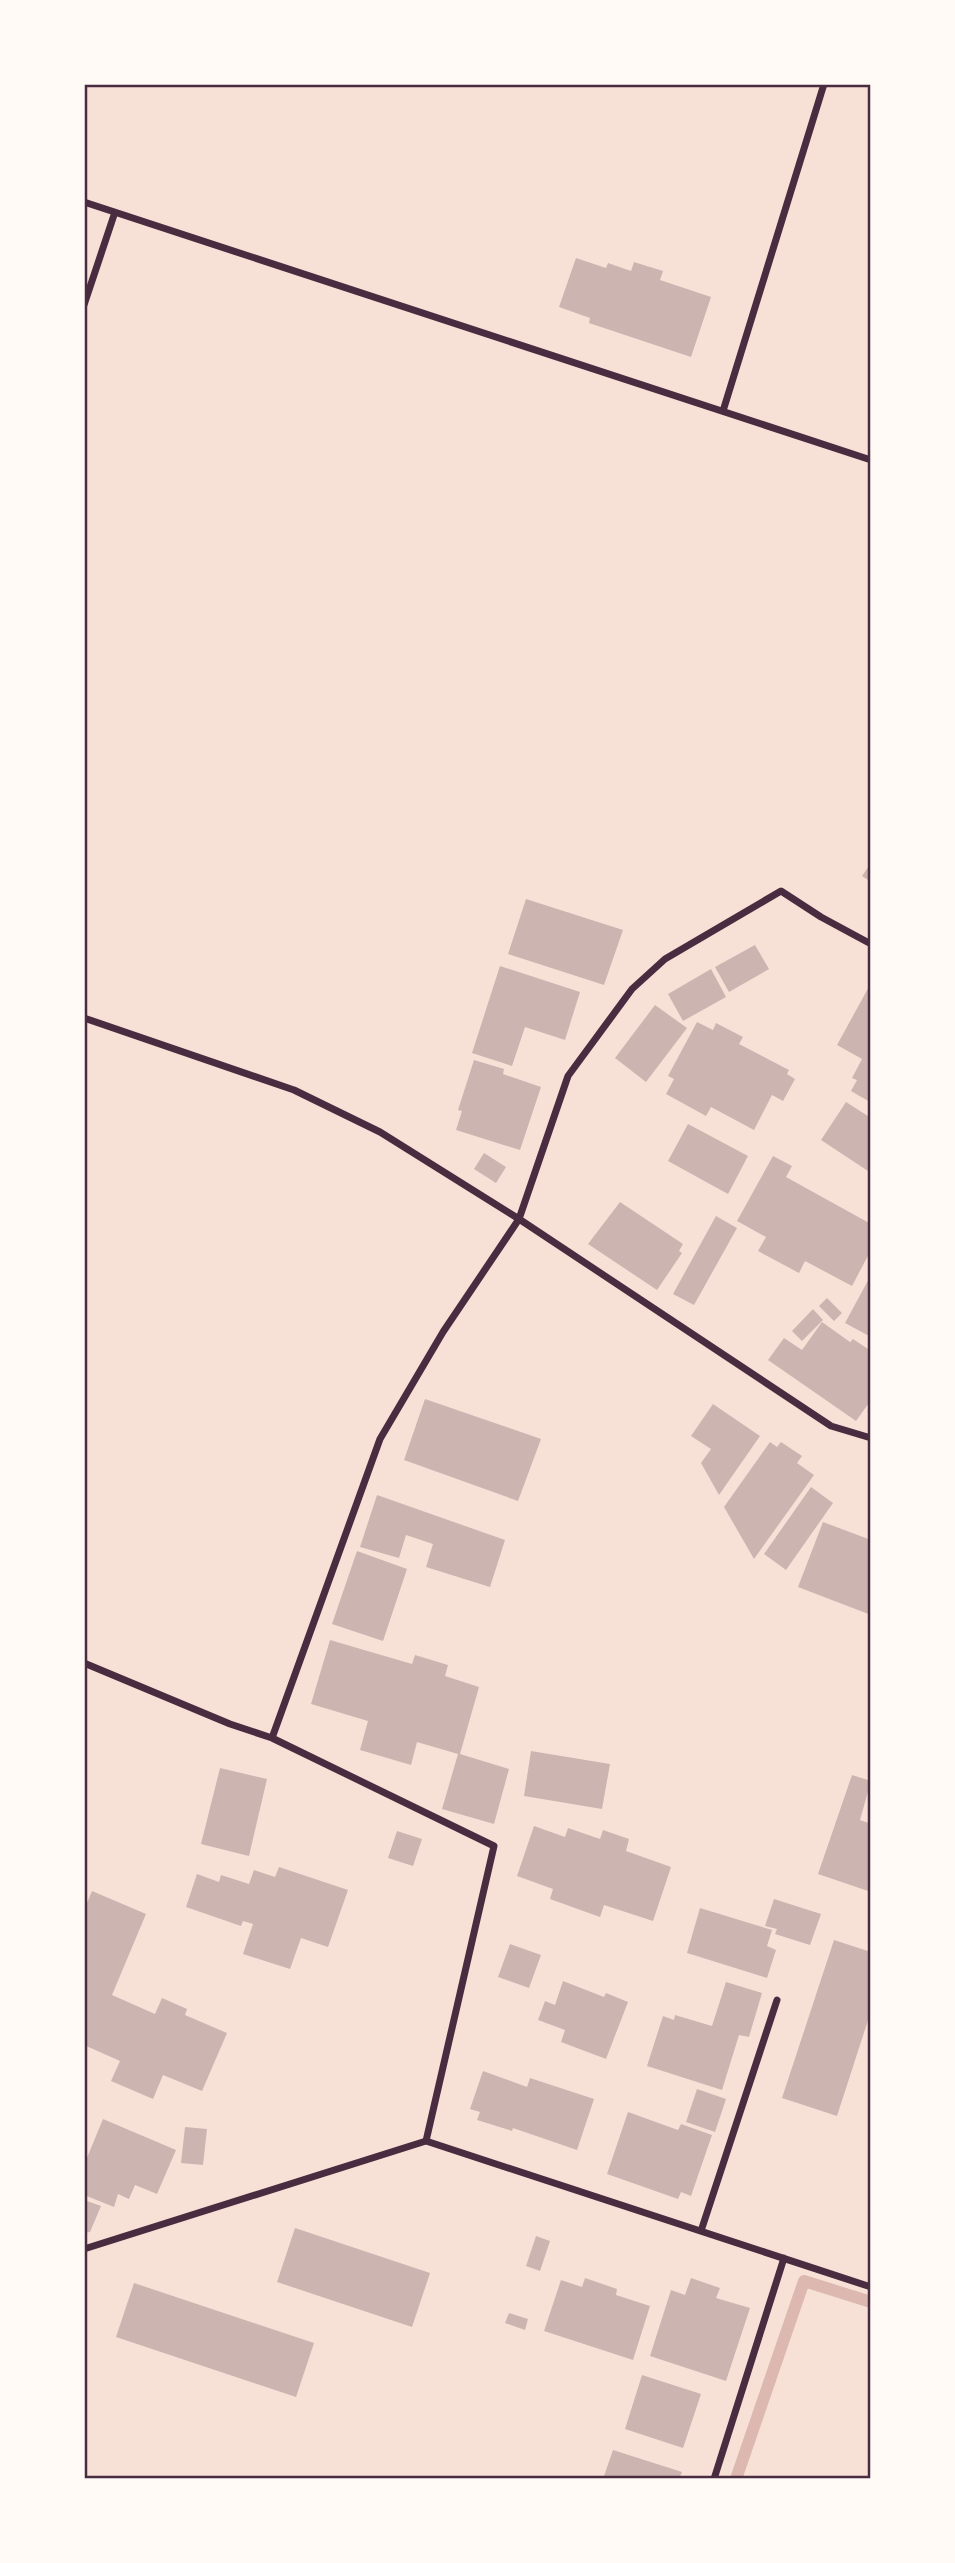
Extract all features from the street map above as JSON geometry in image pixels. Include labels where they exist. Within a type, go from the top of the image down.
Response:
[{"type":"street","points":[[723,411],[824,84]]},
{"type":"street","points":[[84,202],[871,460]]},
{"type":"street","points":[[84,305],[115,212]]},
{"type":"street","points":[[272,1738],[380,1439],[443,1332],[519,1219],[568,1076],[632,989],[665,959],[782,891],[821,917],[871,944]]},
{"type":"street","points":[[84,1018],[294,1090],[380,1132],[519,1219],[831,1426],[871,1438]]},
{"type":"street","points":[[84,1663],[230,1724],[272,1738],[494,1846],[426,2141]]},
{"type":"street","points":[[701,2231],[777,2000]]},
{"type":"street","points":[[84,2249],[426,2141],[871,2287]]},
{"type":"street","points":[[714,2479],[783,2258]]},
{"type":"building","points":[[576,258],[606,268],[608,263],[631,271],[634,262],[663,271],[660,280],[711,297],[691,357],[589,323],[590,318],[559,307]]},
{"type":"building","points":[[871,863],[871,882],[862,876]]},
{"type":"building","points":[[526,899],[623,930],[604,985],[508,954]]},
{"type":"building","points":[[755,945],[769,969],[729,992],[715,967]]},
{"type":"building","points":[[500,966],[580,992],[565,1040],[525,1027],[512,1066],[472,1053]]},
{"type":"building","points":[[711,969],[726,997],[683,1021],[668,994]]},
{"type":"building","points":[[871,983],[870,1102],[851,1091],[857,1080],[852,1078],[862,1059],[837,1045]]},
{"type":"building","points":[[655,1005],[687,1028],[646,1082],[615,1058]]},
{"type":"building","points":[[697,1022],[713,1030],[716,1023],[743,1037],[739,1044],[789,1070],[787,1074],[795,1079],[783,1101],[772,1095],[754,1130],[711,1107],[706,1116],[666,1094],[674,1079],[668,1076]]},
{"type":"building","points":[[474,1060],[504,1069],[503,1074],[541,1087],[520,1150],[456,1130],[462,1111],[458,1110]]},
{"type":"building","points":[[846,1102],[871,1118],[871,1173],[821,1140]]},
{"type":"building","points":[[688,1124],[748,1156],[728,1194],[668,1161]]},
{"type":"building","points":[[484,1153],[506,1167],[496,1183],[474,1169]]},
{"type":"building","points":[[773,1156],[792,1166],[786,1177],[871,1224],[871,1250],[852,1286],[805,1261],[799,1273],[758,1251],[766,1237],[737,1221]]},
{"type":"building","points":[[620,1202],[683,1244],[679,1251],[682,1253],[657,1290],[588,1244]]},
{"type":"building","points":[[716,1216],[737,1228],[694,1305],[673,1294]]},
{"type":"building","points":[[871,1275],[871,1337],[845,1323]]},
{"type":"building","points":[[827,1298],[842,1313],[834,1321],[819,1306]]},
{"type":"building","points":[[813,1309],[823,1320],[802,1341],[792,1331]]},
{"type":"building","points":[[822,1322],[850,1342],[853,1339],[871,1351],[871,1400],[856,1421],[768,1360],[784,1338],[802,1350]]},
{"type":"building","points":[[425,1399],[541,1439],[518,1501],[404,1460]]},
{"type":"building","points":[[713,1404],[760,1436],[719,1495],[701,1463],[711,1449],[691,1436]]},
{"type":"building","points":[[770,1442],[777,1447],[781,1442],[802,1456],[797,1463],[814,1475],[754,1559],[724,1507]]},
{"type":"building","points":[[811,1487],[833,1503],[786,1570],[764,1554]]},
{"type":"building","points":[[377,1495],[505,1540],[490,1587],[426,1567],[433,1544],[406,1535],[399,1558],[360,1547]]},
{"type":"building","points":[[823,1522],[871,1540],[871,1615],[798,1587]]},
{"type":"building","points":[[357,1551],[407,1569],[383,1641],[332,1624]]},
{"type":"building","points":[[330,1640],[412,1664],[415,1655],[448,1665],[445,1676],[479,1687],[460,1754],[509,1769],[494,1824],[442,1809],[458,1754],[417,1742],[411,1765],[360,1750],[368,1721],[311,1704]]},
{"type":"building","points":[[531,1751],[610,1764],[602,1809],[524,1796]]},
{"type":"building","points":[[220,1768],[267,1779],[249,1856],[201,1844]]},
{"type":"building","points":[[852,1775],[871,1781],[860,1820],[871,1824],[871,1892],[818,1874]]},
{"type":"building","points":[[534,1826],[565,1837],[568,1828],[600,1839],[603,1830],[629,1839],[626,1851],[671,1867],[653,1921],[604,1905],[600,1917],[550,1899],[553,1889],[517,1876]]},
{"type":"building","points":[[397,1831],[422,1839],[413,1866],[388,1858]]},
{"type":"building","points":[[279,1867],[348,1890],[328,1947],[301,1938],[290,1969],[243,1954],[253,1924],[243,1921],[241,1926],[186,1907],[197,1874],[219,1882],[221,1875],[249,1884],[254,1870],[275,1877]]},
{"type":"building","points":[[92,1891],[146,1914],[112,1995],[155,2014],[162,1998],[187,2009],[185,2015],[227,2033],[202,2091],[163,2075],[153,2099],[111,2081],[120,2061],[84,2045],[84,1910]]},
{"type":"building","points":[[774,1899],[821,1914],[810,1945],[775,1934],[777,1929],[765,1926]]},
{"type":"building","points":[[700,1908],[772,1930],[767,1946],[776,1950],[767,1978],[687,1953]]},
{"type":"building","points":[[834,1940],[871,1952],[871,2011],[837,2116],[782,2098]]},
{"type":"building","points":[[510,1944],[541,1955],[529,1988],[498,1977]]},
{"type":"building","points":[[563,1981],[604,1997],[606,1993],[628,2002],[606,2059],[561,2042],[565,2030],[538,2020],[545,2001],[555,2005]]},
{"type":"building","points":[[726,1982],[762,1993],[749,2037],[739,2035],[722,2090],[647,2066],[663,2016],[674,2020],[675,2015],[712,2026]]},
{"type":"building","points":[[483,2071],[527,2087],[530,2078],[594,2099],[577,2150],[513,2128],[512,2131],[477,2120],[480,2112],[470,2109]]},
{"type":"building","points":[[697,2089],[726,2099],[715,2132],[686,2122]]},
{"type":"building","points":[[628,2112],[678,2130],[681,2124],[712,2135],[691,2196],[681,2192],[678,2199],[607,2174]]},
{"type":"building","points":[[103,2119],[176,2150],[157,2194],[135,2185],[129,2199],[118,2194],[114,2207],[84,2195],[84,2165]]},
{"type":"building","points":[[185,2127],[207,2129],[203,2165],[181,2163]]},
{"type":"building","points":[[84,2200],[101,2206],[90,2232],[84,2233]]},
{"type":"building","points":[[295,2228],[430,2273],[412,2327],[277,2282]]},
{"type":"building","points":[[536,2236],[550,2241],[540,2271],[526,2266]]},
{"type":"building","points":[[585,2278],[617,2289],[616,2295],[650,2306],[633,2360],[544,2331],[561,2280],[582,2287]]},
{"type":"building","points":[[691,2278],[720,2288],[716,2298],[750,2308],[726,2381],[650,2356],[671,2290],[685,2295]]},
{"type":"building","points":[[134,2283],[314,2343],[296,2397],[116,2337]]},
{"type":"building","points":[[509,2313],[528,2319],[525,2330],[505,2323]]},
{"type":"building","points":[[642,2375],[701,2394],[683,2448],[625,2429]]},
{"type":"building","points":[[613,2450],[682,2472],[679,2479],[603,2479]]},
{"type":"waterway","points":[[736,2479],[804,2281],[871,2302]]}]
